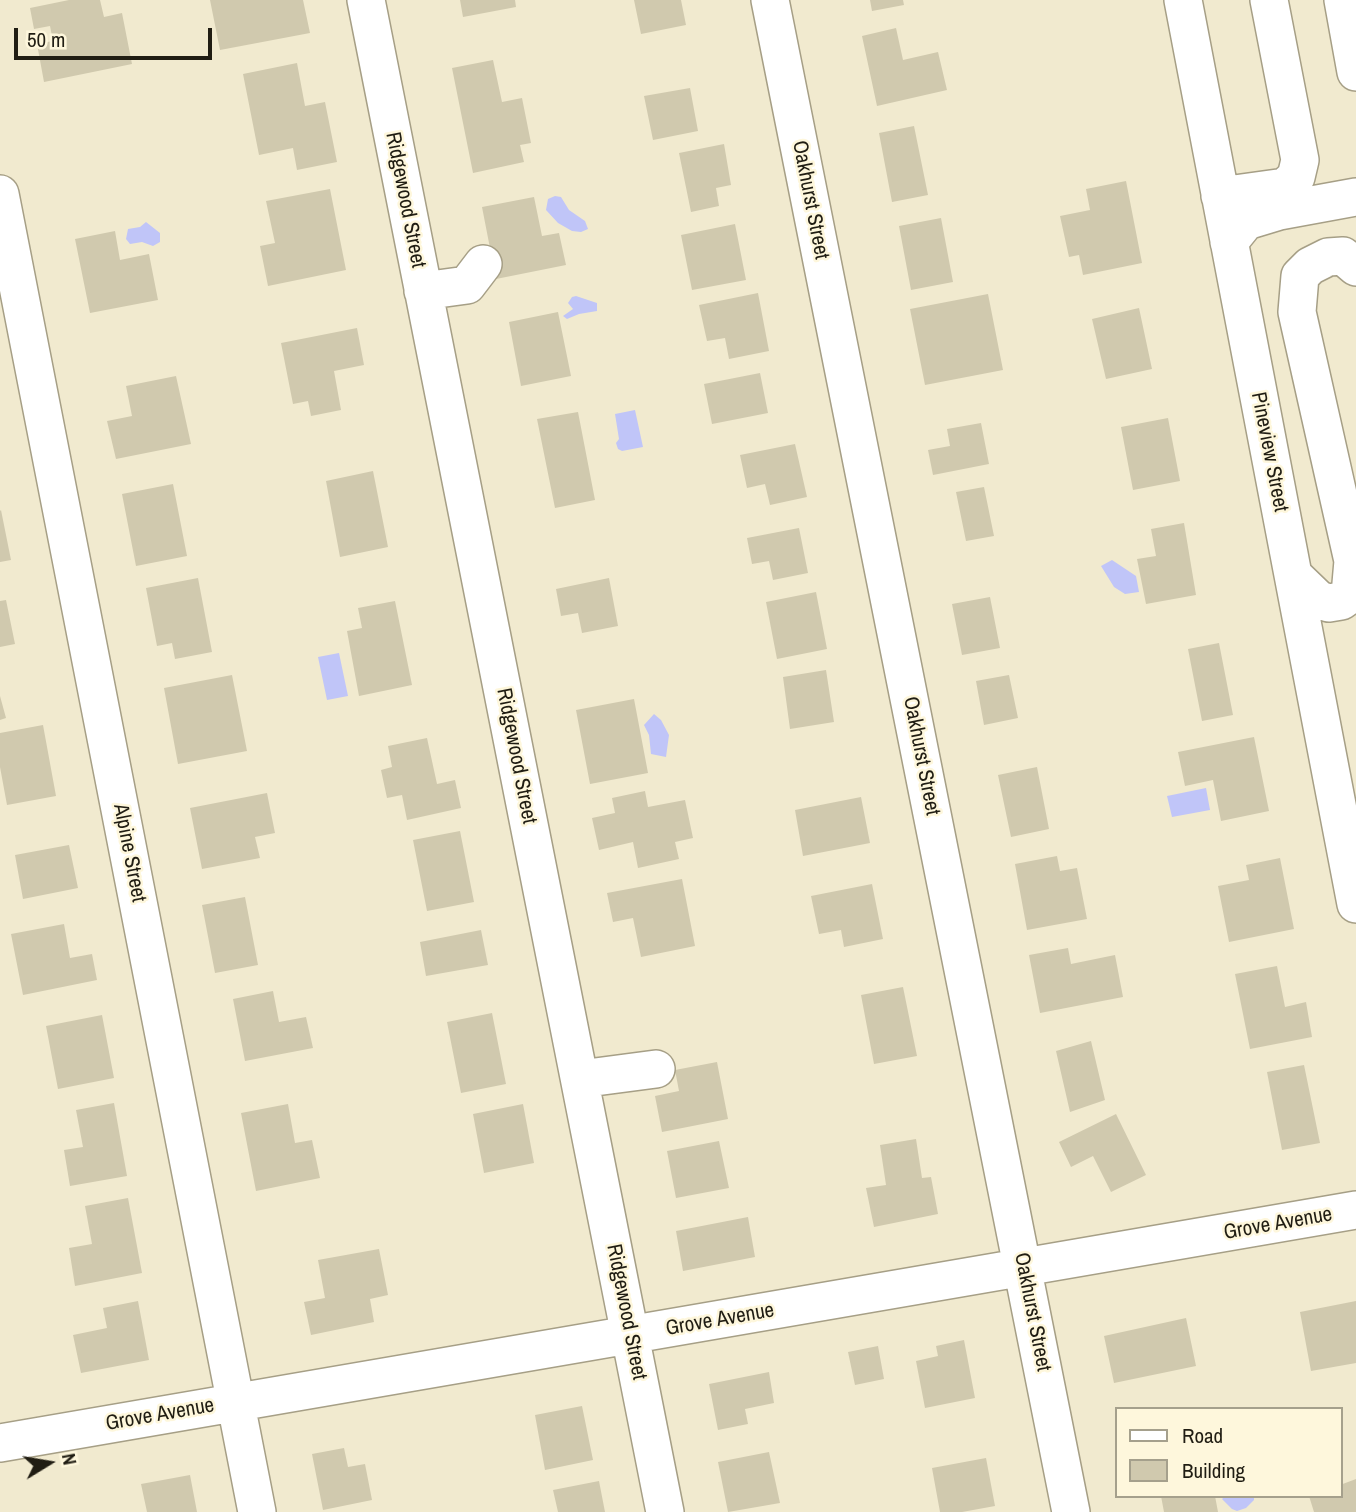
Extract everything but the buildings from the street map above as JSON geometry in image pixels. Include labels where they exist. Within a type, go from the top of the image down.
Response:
[{"type":"street","name":"Ridgewood Street","points":[[366,0],[665,1512]]},
{"type":"street","name":"Oakhurst Street","points":[[770,0],[1071,1512]]},
{"type":"street","name":"Pineview Street","points":[[1182,0],[1356,904]]},
{"type":"street","points":[[1220,196],[1285,187],[1296,177],[1300,160],[1269,0]]},
{"type":"street","points":[[1343,0],[1356,72]]},
{"type":"street","name":"Alpine Street","points":[[0,194],[257,1512]]},
{"type":"street","points":[[1229,242],[1246,221],[1279,211],[1356,197]]},
{"type":"street","points":[[1293,575],[1319,600],[1329,603],[1341,601],[1350,595],[1353,561],[1297,312],[1300,276],[1310,266],[1328,257],[1343,256],[1356,267]]},
{"type":"street","points":[[423,291],[467,285],[483,264]]},
{"type":"street","points":[[1314,683],[1319,641],[1329,629],[1356,622]]},
{"type":"street","points":[[580,1079],[656,1069]]},
{"type":"street","name":"Grove Avenue","points":[[0,1443],[1356,1210]]},
{"type":"water","points":[[561,197],[569,210],[585,221],[588,229],[581,232],[572,231],[558,223],[546,210],[548,199]]},
{"type":"water","points":[[146,222],[160,233],[160,242],[153,246],[142,242],[130,244],[126,239],[128,229],[140,227]]},
{"type":"water","points":[[576,296],[597,303],[597,311],[567,319],[563,316],[573,309],[568,303]]},
{"type":"water","points":[[635,410],[643,447],[622,451],[616,443],[619,439],[615,414]]},
{"type":"water","points":[[1112,560],[1136,576],[1139,592],[1125,594],[1114,587],[1101,566]]},
{"type":"water","points":[[339,653],[348,696],[327,700],[318,657]]},
{"type":"water","points":[[654,714],[661,720],[669,735],[666,757],[651,754],[649,735],[644,725]]},
{"type":"water","points":[[1206,788],[1210,810],[1172,817],[1167,796]]},
{"type":"water","points":[[1222,1499],[1254,1500],[1246,1508],[1237,1511]]}]
